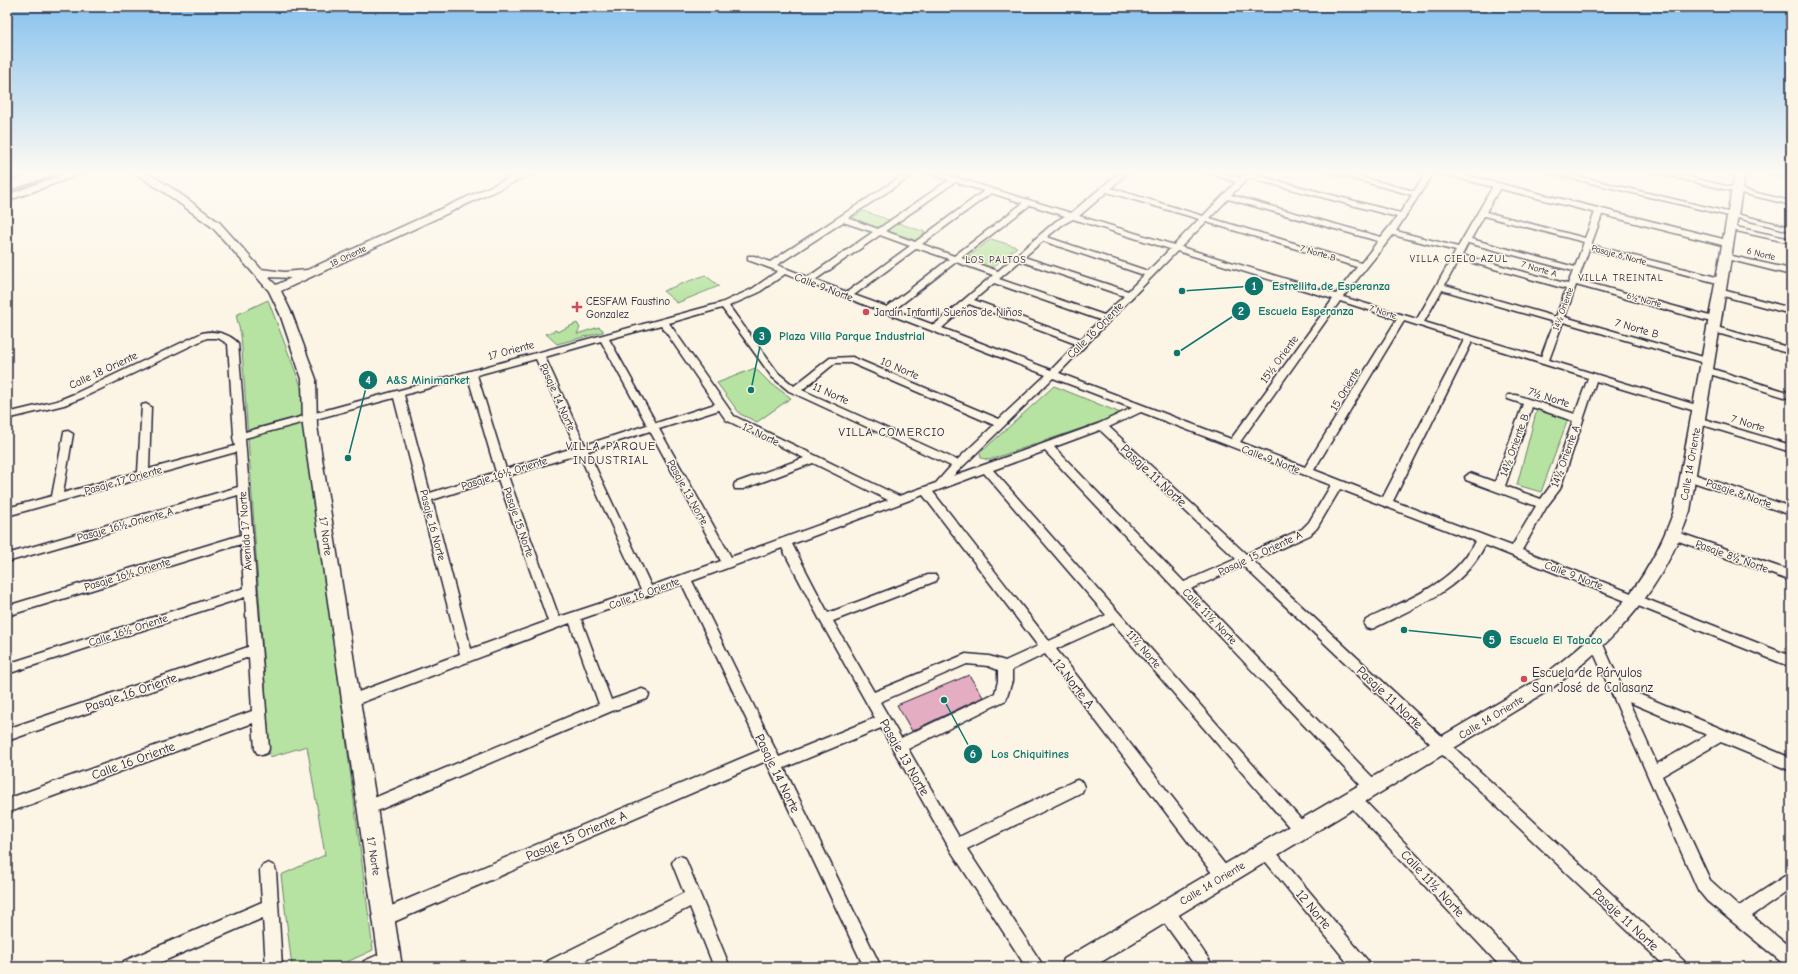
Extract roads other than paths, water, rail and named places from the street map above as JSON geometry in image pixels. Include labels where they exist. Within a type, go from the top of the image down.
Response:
[{"type":"street","name":"17 Norte","points":[[206,217],[216,225],[274,290],[286,314],[309,379],[308,418],[390,963]]},
{"type":"street","name":"18 Oriente","points":[[274,290],[432,217]]},
{"type":"street","points":[[808,281],[899,217]]},
{"type":"street","points":[[847,296],[953,217]]},
{"type":"street","points":[[888,311],[1009,217]]},
{"type":"street","points":[[934,330],[1060,223],[1071,217]]},
{"type":"street","name":"7 Norte","points":[[1074,217],[1593,376],[1791,449]]},
{"type":"street","name":"7 Norte B","points":[[1199,217],[1362,266]]},
{"type":"street","points":[[1303,217],[1383,240]]},
{"type":"street","name":"15½ Oriente","points":[[1233,444],[1338,298],[1401,217]]},
{"type":"street","points":[[1419,323],[1479,217]]},
{"type":"street","name":"Pasaje 6 Norte","points":[[1498,217],[1587,243],[1791,311]]},
{"type":"street","name":"14½ Oriente","points":[[1544,361],[1597,217]]},
{"type":"street","points":[[1618,217],[1726,249]]},
{"type":"street","points":[[1718,217],[1791,241]]},
{"type":"street","name":"Calle 14 Oriente","points":[[1072,967],[1354,800],[1545,684],[1596,644],[1619,622],[1636,601],[1661,562],[1674,535],[1682,511],[1732,217]]},
{"type":"street","points":[[770,266],[842,219],[955,259],[996,277],[1106,319]]},
{"type":"street","name":"Calle 16 Oriente","points":[[932,488],[959,465],[1051,375],[1204,219]]},
{"type":"street","points":[[1731,221],[1791,229]]},
{"type":"street","name":"7 Norte A","points":[[1391,232],[1458,253],[1493,267],[1572,285]]},
{"type":"street","points":[[1042,238],[1150,274]]},
{"type":"street","points":[[1466,240],[1577,270]]},
{"type":"street","name":"6 Norte","points":[[1726,249],[1791,272]]},
{"type":"street","points":[[1493,267],[1502,250]]},
{"type":"street","name":"Calle 9 Norte","points":[[751,258],[1139,409],[1611,589],[1636,601],[1791,662]]},
{"type":"street","points":[[1019,258],[1130,295]]},
{"type":"street","points":[[259,272],[284,274],[318,270]]},
{"type":"street","name":"17 Oriente","points":[[239,442],[308,418],[724,305],[755,291],[784,271]]},
{"type":"street","name":"6½ Norte","points":[[1572,285],[1714,325],[1791,351]]},
{"type":"street","name":"7 Norte B","points":[[1439,286],[1559,320],[1707,366],[1791,396]]},
{"type":"street","points":[[968,301],[1082,343]]},
{"type":"street","name":"11 Norte","points":[[724,305],[775,375],[783,383],[795,390],[959,465]]},
{"type":"street","name":"15 Oriente","points":[[1307,473],[1402,318]]},
{"type":"street","name":"12 Norte","points":[[663,321],[727,415],[735,421],[898,500]]},
{"type":"street","name":"Avenida 17 Norte","points":[[205,335],[219,334],[226,336],[233,343],[242,490],[262,749]]},
{"type":"street","name":"Calle 18 Oriente","points":[[7,416],[78,396],[205,335]]},
{"type":"street","name":"Pasaje 13 Norte","points":[[603,337],[652,428],[728,562]]},
{"type":"street","points":[[1386,503],[1470,338]]},
{"type":"street","name":"Pasaje 14 Norte","points":[[539,355],[648,592]]},
{"type":"street","name":"10 Norte","points":[[795,390],[833,360],[852,360],[1001,424]]},
{"type":"street","name":"Pasaje 15 Norte","points":[[472,373],[502,474],[555,623]]},
{"type":"street","name":"14½ Oriente A","points":[[1515,552],[1543,504],[1554,489],[1562,471],[1593,376]]},
{"type":"street","name":"Pasaje 16 Norte","points":[[398,393],[467,657]]},
{"type":"street","name":"7½ Norte","points":[[1512,397],[1579,420]]},
{"type":"street","name":"14½ Oriente B","points":[[1499,487],[1528,403]]},
{"type":"street","name":"Pasaje 16½ Oriente","points":[[426,498],[720,406]]},
{"type":"street","points":[[143,474],[146,407]]},
{"type":"street","name":"Calle 16 Oriente","points":[[350,701],[555,623],[574,618],[648,592],[1102,426],[1139,409]]},
{"type":"street","name":"Pasaje 11 Norte","points":[[1102,426],[1678,967]]},
{"type":"street","points":[[57,498],[68,434]]},
{"type":"street","name":"Pasaje 17 Oriente","points":[[7,512],[143,474],[239,442]]},
{"type":"street","name":"Calle 11½ Norte","points":[[1046,446],[1373,788]]},
{"type":"street","points":[[739,486],[813,459]]},
{"type":"street","name":"11½ Norte","points":[[986,468],[1301,830]]},
{"type":"street","name":"Pasaje 8 Norte","points":[[1688,476],[1791,511]]},
{"type":"street","points":[[1470,477],[1543,504]]},
{"type":"street","name":"Pasaje 15 Oriente A","points":[[1183,588],[1306,532],[1313,525],[1337,484]]},
{"type":"street","name":"12 Norte A","points":[[932,488],[1046,647],[1224,876]]},
{"type":"street","name":"Pasaje 16½ Oriente A","points":[[7,558],[242,490]]},
{"type":"street","name":"Pasaje 8½ Norte","points":[[1674,535],[1791,576]]},
{"type":"street","name":"Pasaje 16½ Oriente","points":[[7,611],[246,538]]},
{"type":"street","points":[[1370,624],[1431,592],[1451,579],[1469,563],[1482,540]]},
{"type":"street","name":"Pasaje 13 Norte","points":[[785,542],[825,619],[900,746],[956,846],[1036,967]]},
{"type":"street","name":"Pasaje 14 Norte","points":[[684,578],[873,967]]},
{"type":"street","points":[[825,619],[932,578]]},
{"type":"street","name":"Calle 16½ Oriente","points":[[7,669],[250,591]]},
{"type":"street","points":[[872,699],[966,659],[989,660],[1005,667],[1115,616]]},
{"type":"street","points":[[574,618],[607,707]]},
{"type":"street","points":[[1596,644],[1704,885],[1713,895],[1738,916],[1791,958]]},
{"type":"street","name":"Pasaje 16 Oriente","points":[[7,735],[254,650]]},
{"type":"street","points":[[900,746],[1001,696],[1005,681],[1005,667]]},
{"type":"street","points":[[1617,691],[1791,765]]},
{"type":"street","points":[[367,808],[607,707],[642,695]]},
{"type":"street","name":"Calle 16 Oriente","points":[[7,806],[259,715]]},
{"type":"street","name":"Pasaje 15 Oriente A","points":[[383,918],[772,759],[884,721]]},
{"type":"street","points":[[1654,772],[1720,735]]},
{"type":"street","points":[[956,846],[1077,787]]},
{"type":"street","name":"Calle 11½ Norte","points":[[1354,800],[1512,967]]},
{"type":"street","name":"12 Norte","points":[[1266,851],[1362,967]]},
{"type":"street","points":[[680,863],[722,967]]},
{"type":"street","points":[[268,871],[274,967]]},
{"type":"street","points":[[1738,916],[1791,880]]},
{"type":"street","points":[[554,967],[694,897]]},
{"type":"street","points":[[130,967],[270,907]]},
{"type":"street","points":[[1166,911],[1206,967]]},
{"type":"street","points":[[370,967],[390,963]]},
{"type":"place","name":"Estrellita de Esperanza","points":[[1182,291]]},
{"type":"place","name":"CESFAM Faustino Gonzalez","points":[[577,307]]},
{"type":"place","name":"Jardín Infantil Sueños de Niños","points":[[866,312]]},
{"type":"place","name":"Escuela Esperanza","points":[[1177,353]]},
{"type":"place","name":"Plaza Villa Parque Industrial","points":[[751,390]]},
{"type":"place","name":"A&S Minimarket","points":[[348,458]]},
{"type":"place","name":"Escuela El Tabaco","points":[[1404,630]]},
{"type":"place","name":"Escuela de Párvulos San José de Calasanz","points":[[1524,679]]},
{"type":"place","name":"Los Chiquitines","points":[[944,700]]},
{"type":"district","name":"VILLA CIELO AZUL","points":[[1459,258]]},
{"type":"district","name":"LOS PALTOS","points":[[996,259]]},
{"type":"district","name":"VILLA TREINTAL","points":[[1621,277]]},
{"type":"district","name":"VILLA COMERCIO","points":[[892,432]]},
{"type":"district","name":"VILLA PARQUE INDUSTRIAL","points":[[611,453]]}]
